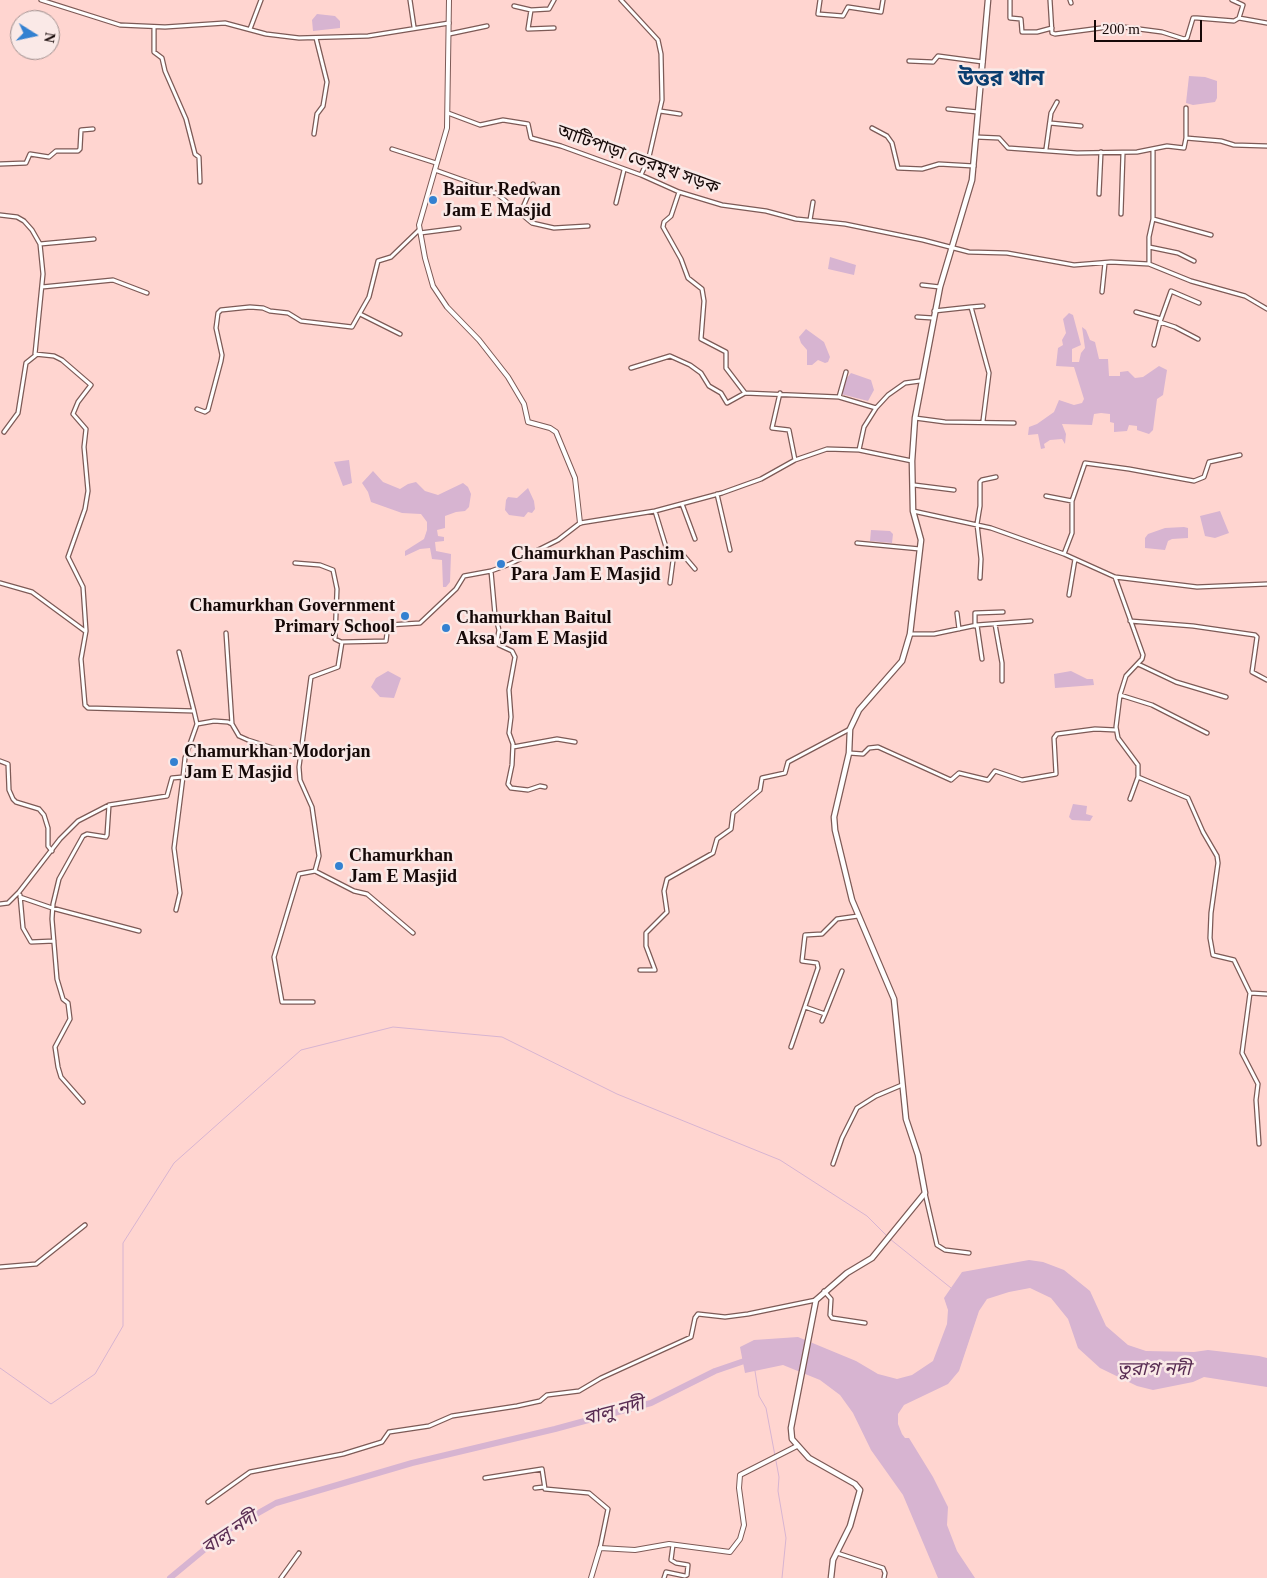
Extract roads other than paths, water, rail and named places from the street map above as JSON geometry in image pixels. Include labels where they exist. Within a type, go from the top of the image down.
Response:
[{"type":"main road","points":[[831,1578],[833,1560],[854,1517],[860,1490],[855,1484],[815,1462],[797,1446],[791,1432],[816,1300],[824,1291],[874,1255],[925,1193],[918,1155],[906,1119],[894,999],[852,900],[835,830],[836,803],[849,753],[850,729],[859,710],[902,662],[910,634],[921,540],[913,511],[914,485],[912,461],[915,418],[934,311],[951,249],[971,190],[984,62],[988,0]]},
{"type":"street","points":[[41,0],[120,25],[154,27],[224,23],[283,37],[368,36],[414,27],[449,23]]},
{"type":"street","points":[[250,29],[261,0]]},
{"type":"street","points":[[410,0],[414,27]]},
{"type":"street","points":[[449,0],[447,128],[434,170],[419,232],[433,286],[447,307],[479,340],[508,377],[524,404],[528,422],[550,428],[556,432],[575,478],[580,523]]},
{"type":"street","points":[[514,6],[531,10],[549,9],[554,0]]},
{"type":"street","points":[[621,0],[658,40],[662,100],[649,157],[641,175]]},
{"type":"street","points":[[820,0],[818,14],[843,16],[848,7],[881,12],[883,0]]},
{"type":"street","points":[[1010,0],[1010,18],[1021,18],[1022,32],[1038,32],[1052,28]]},
{"type":"street","points":[[1050,0],[1052,32],[1055,34],[1116,26],[1137,28],[1184,39],[1187,38],[1193,18],[1234,21],[1239,18],[1267,23]]},
{"type":"street","points":[[1232,0],[1243,5],[1239,18]]},
{"type":"street","points":[[531,10],[528,29],[554,28]]},
{"type":"street","points":[[448,34],[487,26]]},
{"type":"street","points":[[154,27],[154,52],[162,58],[164,71],[186,119],[195,154],[199,157],[200,182]]},
{"type":"street","points":[[314,134],[317,114],[323,106],[327,82],[316,38]]},
{"type":"street","points":[[909,61],[933,62],[938,56],[984,62]]},
{"type":"street","points":[[1046,149],[1050,123],[1057,102]]},
{"type":"street","points":[[976,137],[999,138],[1008,148],[1046,149],[1077,153],[1122,153],[1167,146],[1184,148],[1186,108]]},
{"type":"street","points":[[948,110],[978,112]]},
{"type":"street","points":[[660,111],[680,114]]},
{"type":"street","name":"আটিপাড়া তেরমুখ সড়ক","points":[[448,112],[480,125],[503,120],[528,124],[531,138],[560,146],[641,175],[679,192],[722,205],[766,211],[796,219],[922,240],[951,249],[969,252],[1007,253],[1074,265],[1106,263],[1149,264]]},
{"type":"street","points":[[1050,123],[1081,126]]},
{"type":"street","points":[[872,128],[887,136],[892,143],[898,168],[922,169],[939,164],[974,166]]},
{"type":"street","points":[[0,164],[26,162],[30,154],[49,157],[56,150],[78,151],[80,149],[80,130],[93,129]]},
{"type":"street","points":[[1186,138],[1221,141],[1234,145],[1267,146]]},
{"type":"street","points":[[392,149],[436,163]]},
{"type":"street","points":[[1153,149],[1153,219],[1149,247],[1149,264],[1191,281],[1245,296],[1267,309]]},
{"type":"street","points":[[1099,194],[1101,152]]},
{"type":"street","points":[[1121,214],[1122,153]]},
{"type":"street","points":[[434,170],[477,186],[480,191],[496,193],[532,223],[554,228],[588,226]]},
{"type":"street","points":[[616,203],[624,170]]},
{"type":"street","points":[[520,214],[533,184]]},
{"type":"street","points":[[679,192],[671,216],[664,222],[663,227],[681,259],[688,278],[702,289],[704,301],[701,340],[726,352],[726,368],[745,393],[753,395],[780,393],[839,397],[876,408]]},
{"type":"street","points":[[810,220],[813,202]]},
{"type":"street","points":[[0,215],[17,217],[24,221],[40,244],[43,274],[36,355]]},
{"type":"street","points":[[1153,219],[1211,235]]},
{"type":"street","points":[[197,409],[205,412],[208,410],[221,361],[222,355],[216,328],[218,313],[221,310],[250,306],[288,313],[302,320],[352,327],[369,297],[378,261],[392,257],[419,232],[459,228]]},
{"type":"street","points":[[40,244],[94,239]]},
{"type":"street","points":[[1149,247],[1178,253],[1194,261]]},
{"type":"street","points":[[1102,292],[1106,263]]},
{"type":"street","points":[[42,287],[113,280],[147,293]]},
{"type":"street","points":[[922,285],[940,288]]},
{"type":"street","points":[[1154,345],[1171,292],[1199,303]]},
{"type":"street","points":[[934,311],[982,306]]},
{"type":"street","points":[[971,307],[989,373],[983,421]]},
{"type":"street","points":[[1136,312],[1161,320],[1198,339]]},
{"type":"street","points":[[360,314],[400,334]]},
{"type":"street","points":[[917,317],[933,318]]},
{"type":"street","points":[[4,432],[18,413],[26,363],[36,355],[54,356],[62,360],[91,385],[78,402],[73,414],[86,429],[84,447],[88,491],[85,509],[68,557],[82,588],[86,631],[81,659],[86,706],[194,711]]},
{"type":"street","points":[[631,368],[670,356],[695,369],[709,386],[721,393],[727,403],[745,393]]},
{"type":"street","points":[[839,397],[846,372]]},
{"type":"street","points":[[859,450],[860,436],[866,421],[876,408],[888,395],[905,382],[920,382]]},
{"type":"street","points":[[780,393],[772,428],[790,430],[796,460]]},
{"type":"street","points":[[915,418],[945,422],[983,421],[1014,423]]},
{"type":"street","points":[[295,563],[320,565],[333,570],[337,589],[335,639],[342,642],[386,641],[388,625],[420,623],[456,589],[461,578],[491,571],[558,540],[580,523],[655,511],[717,494],[761,479],[796,460],[827,448],[859,450],[912,461]]},
{"type":"street","points":[[1064,554],[1072,533],[1072,502],[1085,463],[1194,481],[1204,477],[1207,464],[1211,460],[1240,456]]},
{"type":"street","points":[[980,578],[981,559],[977,539],[977,524],[980,506],[980,482],[996,477]]},
{"type":"street","points":[[914,485],[954,490]]},
{"type":"street","points":[[717,494],[730,550]]},
{"type":"street","points":[[1046,496],[1072,502]]},
{"type":"street","points":[[682,504],[695,538]]},
{"type":"street","points":[[655,511],[664,543],[669,551],[684,556],[695,569]]},
{"type":"street","points":[[913,511],[977,524],[1064,554],[1115,577],[1197,587],[1267,584]]},
{"type":"street","points":[[857,542],[920,549]]},
{"type":"street","points":[[670,583],[674,553]]},
{"type":"street","points":[[1069,595],[1076,560]]},
{"type":"street","points":[[491,571],[495,615],[499,630],[496,641],[499,645],[512,651],[515,657],[509,690],[511,716],[509,733],[513,748],[509,787],[528,790],[540,786],[545,787]]},
{"type":"street","points":[[1115,577],[1142,652],[1142,659],[1126,676],[1120,695],[1116,730],[1119,741],[1138,765],[1138,777],[1130,800]]},
{"type":"street","points":[[0,583],[32,592],[86,631]]},
{"type":"street","points":[[982,659],[975,613],[1003,612]]},
{"type":"street","points":[[957,614],[959,629]]},
{"type":"street","points":[[910,634],[934,634],[976,625],[1031,621]]},
{"type":"street","points":[[1130,621],[1255,635],[1257,637],[1252,672],[1267,680]]},
{"type":"street","points":[[995,624],[1002,663],[1002,682]]},
{"type":"street","points":[[226,633],[232,724],[239,736],[276,749],[322,755]]},
{"type":"street","points":[[315,871],[319,845],[310,800],[299,775],[301,752],[311,677],[338,667],[342,642]]},
{"type":"street","points":[[176,910],[180,893],[174,848],[185,758],[197,724],[179,652]]},
{"type":"street","points":[[1138,664],[1176,682],[1226,697]]},
{"type":"street","points":[[1120,695],[1152,704],[1206,733]]},
{"type":"street","points":[[197,724],[214,721],[232,724]]},
{"type":"street","points":[[640,970],[655,970],[646,946],[646,933],[667,912],[664,890],[667,879],[713,853],[718,838],[731,829],[733,813],[760,790],[762,778],[785,772],[788,762],[850,729]]},
{"type":"street","points":[[849,753],[863,754],[869,748],[878,747],[951,780],[959,773],[988,780],[995,771],[1022,780],[1056,774],[1054,738],[1057,734],[1094,729],[1116,730]]},
{"type":"street","points":[[513,748],[557,739],[575,742]]},
{"type":"street","points":[[0,761],[8,764],[9,790],[13,798],[20,803],[33,805],[44,815],[48,828],[48,846],[52,852]]},
{"type":"street","points":[[0,904],[8,903],[20,894],[78,821],[109,805],[166,797],[172,778],[183,777]]},
{"type":"street","points":[[1138,777],[1188,798],[1218,863],[1211,913],[1211,948],[1215,957],[1234,960],[1250,993],[1242,1053],[1258,1084],[1256,1100],[1259,1144]]},
{"type":"street","points":[[83,1102],[61,1076],[58,1067],[55,1047],[70,1019],[68,1003],[63,999],[57,979],[52,908],[59,879],[83,836],[86,834],[106,837],[109,805]]},
{"type":"street","points":[[313,1002],[282,1002],[274,957],[298,874],[315,871],[354,891],[367,894],[413,933]]},
{"type":"street","points":[[20,894],[52,908],[139,931]]},
{"type":"street","points":[[20,894],[23,928],[31,942],[54,941]]},
{"type":"street","points":[[791,1047],[818,966],[817,964],[802,961],[805,935],[822,934],[837,919],[858,916]]},
{"type":"street","points":[[822,1022],[842,971]]},
{"type":"street","points":[[1250,993],[1267,994]]},
{"type":"street","points":[[805,1006],[824,1014]]},
{"type":"street","points":[[833,1164],[842,1138],[857,1108],[876,1096],[902,1085]]},
{"type":"street","points":[[925,1193],[938,1245],[945,1250],[969,1253]]},
{"type":"street","points":[[2,1267],[36,1264],[85,1225]]},
{"type":"street","points":[[824,1291],[831,1299],[830,1315],[832,1318],[865,1323]]},
{"type":"street","points":[[208,1502],[250,1472],[343,1454],[382,1442],[389,1432],[429,1426],[452,1416],[517,1406],[540,1401],[547,1395],[579,1391],[601,1378],[691,1337],[695,1318],[698,1314],[724,1317],[816,1300]]},
{"type":"street","points":[[600,1548],[635,1550],[673,1544],[724,1551],[732,1550],[740,1539],[744,1525],[739,1488],[740,1474],[772,1460],[797,1446]]},
{"type":"street","points":[[485,1478],[542,1469],[544,1487]]},
{"type":"street","points":[[535,1488],[544,1487],[550,1490],[590,1493],[608,1509],[600,1548],[591,1578]]},
{"type":"street","points":[[664,1578],[666,1572],[687,1575],[688,1565],[676,1563],[672,1560],[673,1544]]},
{"type":"street","points":[[281,1578],[299,1553]]},
{"type":"street","points":[[837,1553],[883,1568],[884,1578]]},
{"type":"water","points":[[317,14],[335,16],[340,21],[340,28],[313,31],[312,20]]},
{"type":"water","points":[[1189,76],[1205,77],[1217,81],[1217,98],[1215,102],[1193,105],[1186,103]]},
{"type":"water","points":[[830,257],[856,265],[854,275],[828,269]]},
{"type":"water","points":[[1069,313],[1073,315],[1081,345],[1072,349],[1072,362],[1079,362],[1081,353],[1085,348],[1082,327],[1086,330],[1090,340],[1095,342],[1099,359],[1108,359],[1109,376],[1120,376],[1120,372],[1128,371],[1135,378],[1143,377],[1159,366],[1167,370],[1163,395],[1157,399],[1153,430],[1149,434],[1137,430],[1137,426],[1129,425],[1127,431],[1114,432],[1114,423],[1110,422],[1110,414],[1101,413],[1094,414],[1092,425],[1062,424],[1066,434],[1065,444],[1062,439],[1050,440],[1044,444],[1045,448],[1041,449],[1038,434],[1028,435],[1029,427],[1037,424],[1054,412],[1059,400],[1074,405],[1082,403],[1084,399],[1074,367],[1056,366],[1058,348],[1063,345],[1062,340],[1066,333],[1063,319]]},
{"type":"water","points":[[806,329],[824,342],[830,357],[828,362],[825,363],[818,360],[812,365],[807,365],[807,350],[799,337]]},
{"type":"water","points":[[851,373],[871,380],[874,390],[868,401],[841,394],[846,379]]},
{"type":"water","points":[[349,460],[352,483],[343,486],[334,462]]},
{"type":"water","points":[[373,471],[383,482],[400,489],[416,482],[425,491],[438,495],[463,483],[468,487],[471,494],[469,507],[465,511],[445,516],[445,528],[437,530],[438,536],[444,537],[444,541],[435,542],[436,551],[451,554],[450,582],[446,587],[443,587],[442,560],[432,559],[430,548],[420,549],[405,556],[405,551],[424,539],[427,522],[421,514],[402,513],[371,502],[368,492],[362,483]]},
{"type":"water","points":[[528,488],[534,501],[535,509],[532,513],[528,512],[524,517],[509,515],[505,510],[508,497],[517,498]]},
{"type":"water","points":[[1220,511],[1229,533],[1215,538],[1205,536],[1200,516]]},
{"type":"water","points":[[1165,528],[1188,528],[1188,538],[1168,541],[1165,550],[1145,548],[1145,538],[1148,534]]},
{"type":"water","points":[[871,530],[890,531],[893,534],[892,543],[870,541]]},
{"type":"water","points":[[388,671],[401,678],[394,698],[380,697],[371,687],[376,678]]},
{"type":"water","points":[[1071,671],[1087,679],[1093,679],[1094,685],[1055,688],[1054,674]]},
{"type":"water","points":[[1073,804],[1087,806],[1086,814],[1093,816],[1090,821],[1072,820],[1069,817]]},
{"type":"water","name":"তুরাগ নদী","points":[[1029,1260],[1043,1262],[1064,1270],[1090,1291],[1106,1326],[1128,1345],[1146,1351],[1194,1352],[1208,1350],[1267,1358],[1267,1387],[1204,1377],[1193,1382],[1153,1390],[1137,1386],[1100,1368],[1078,1348],[1068,1319],[1051,1298],[1030,1288],[987,1299],[979,1311],[959,1371],[948,1384],[904,1405],[898,1414],[898,1424],[902,1434],[905,1438],[909,1438],[933,1477],[948,1507],[947,1525],[957,1551],[975,1578],[938,1578],[903,1495],[871,1450],[853,1413],[840,1395],[820,1380],[783,1365],[745,1373],[740,1347],[754,1340],[798,1337],[856,1361],[878,1374],[897,1379],[912,1375],[933,1361],[947,1324],[948,1310],[944,1298],[962,1272]]},
{"type":"waterway","points":[[0,1368],[51,1404],[95,1374],[123,1326],[123,1243],[174,1163],[301,1050],[393,1027],[502,1037],[617,1094],[780,1160],[867,1216],[887,1236]]},
{"type":"waterway","points":[[890,1239],[951,1288]]},
{"type":"waterway","name":"বালু নদী","points":[[170,1578],[228,1530],[276,1503],[412,1463],[555,1429],[651,1403],[715,1371],[750,1359]]},
{"type":"waterway","points":[[755,1371],[759,1396],[766,1408],[779,1477],[778,1491],[786,1538],[782,1578]]},
{"type":"place","name":"Baitur Redwan Jam E Masjid","points":[[433,200]]},
{"type":"place","name":"Chamurkhan Paschim Para Jam E Masjid","points":[[501,564]]},
{"type":"place","name":"Chamurkhan Government Primary School","points":[[405,616]]},
{"type":"place","name":"Chamurkhan Baitul Aksa Jam E Masjid","points":[[446,628]]},
{"type":"place","name":"Chamurkhan Modorjan Jam E Masjid","points":[[174,762]]},
{"type":"place","name":"Chamurkhan Jam E Masjid","points":[[339,866]]},
{"type":"district","name":"উত্তর খান","points":[[1001,79]]}]
